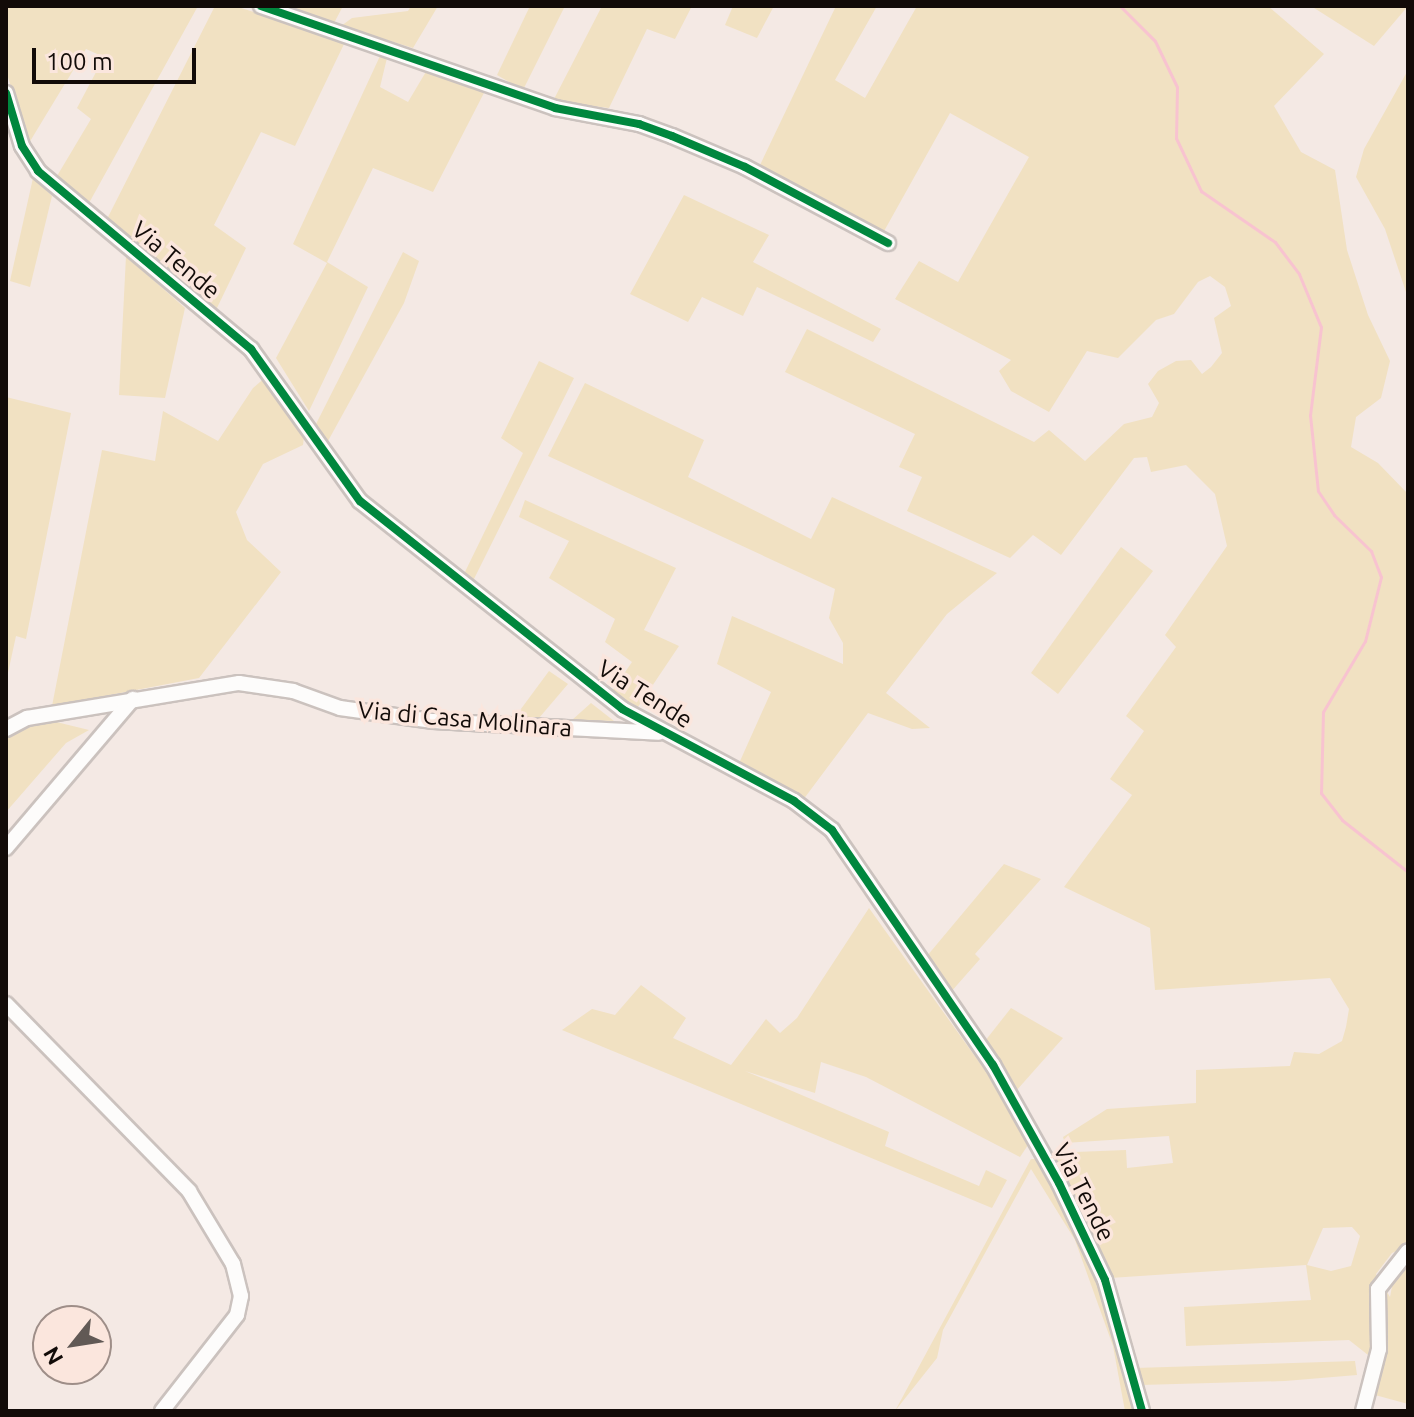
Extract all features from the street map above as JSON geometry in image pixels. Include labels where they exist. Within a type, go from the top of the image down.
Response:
[{"type":"street","points":[[261,6],[555,108],[639,124],[672,136],[745,167],[888,243]]},
{"type":"street","name":"Via Tende","points":[[6,93],[22,146],[38,171],[251,349],[360,501],[577,675],[662,733],[794,801],[844,846],[993,1065],[1059,1183],[1105,1280],[1142,1411]]},
{"type":"street","name":"Via di Casa Molinara","points":[[6,729],[27,718],[133,699],[207,686],[261,684],[340,708],[433,721],[662,733]]},
{"type":"street","points":[[6,848],[133,699]]},
{"type":"street","points":[[6,1004],[189,1191],[233,1264],[241,1296],[237,1315],[162,1411]]},
{"type":"street","points":[[1363,1411],[1379,1349],[1378,1289],[1408,1251]]},
{"type":"shaded area","points":[[6,6],[198,6],[89,203],[57,176],[91,119],[77,108],[104,57],[86,49],[29,143],[6,71]]},
{"type":"shaded area","points":[[215,6],[235,6],[345,42],[295,146],[261,132],[214,225],[246,248],[215,312],[107,219]]},
{"type":"shaded area","points":[[282,6],[343,6],[333,25]]},
{"type":"shaded area","points":[[411,6],[438,6],[413,48],[341,26],[352,18],[408,11]]},
{"type":"shaded area","points":[[530,6],[565,6],[523,90],[497,75]]},
{"type":"shaded area","points":[[602,6],[692,6],[675,39],[647,29],[609,108],[553,101]]},
{"type":"shaded area","points":[[733,6],[774,6],[757,38],[725,25]]},
{"type":"shaded area","points":[[836,6],[877,6],[835,80],[865,98],[917,6],[1268,6],[1324,54],[1274,106],[1301,152],[1335,170],[1347,250],[1368,315],[1390,361],[1381,398],[1356,417],[1351,447],[1378,463],[1408,494],[1408,1246],[1392,1253],[1376,1274],[1390,1297],[1395,1271],[1408,1257],[1408,1404],[1375,1395],[1382,1366],[1349,1340],[1186,1346],[1184,1307],[1311,1300],[1306,1265],[1110,1278],[1050,1153],[1126,1150],[1127,1168],[1173,1163],[1169,1136],[1065,1143],[1063,1137],[1107,1109],[1196,1103],[1196,1070],[1290,1066],[1294,1052],[1319,1054],[1342,1041],[1346,1027],[1349,1009],[1330,978],[1155,990],[1150,928],[1064,887],[1132,795],[1110,779],[1144,731],[1126,716],[1176,647],[1165,635],[1227,546],[1215,494],[1186,465],[1151,472],[1147,457],[1134,458],[1061,555],[1033,535],[1010,558],[907,511],[922,477],[899,467],[915,434],[785,372],[807,329],[1034,442],[1049,430],[1085,461],[1124,424],[1152,417],[1159,403],[1148,384],[1158,371],[1176,361],[1191,360],[1202,374],[1211,367],[1222,353],[1214,318],[1231,306],[1225,287],[1210,276],[1198,282],[1174,314],[1156,320],[1118,358],[1087,351],[1049,412],[1011,391],[999,371],[1011,360],[895,299],[919,261],[958,282],[1029,157],[950,113],[883,233],[760,165]],"holes":[[[1352,1227],[1360,1236],[1351,1266],[1331,1271],[1307,1265],[1323,1228]]]},
{"type":"shaded area","points":[[1311,6],[1408,6],[1374,46]]},
{"type":"shaded area","points":[[380,56],[387,58],[380,87],[408,102],[427,70],[486,89],[433,192],[373,168],[327,262],[368,287],[309,411],[276,358],[327,263],[293,244]]},
{"type":"shaded area","points":[[1408,70],[1408,298],[1385,229],[1356,177],[1364,149]]},
{"type":"shaded area","points":[[33,178],[52,196],[30,287],[10,281]]},
{"type":"shaded area","points":[[684,195],[769,235],[753,262],[881,329],[873,342],[757,287],[743,316],[702,297],[688,322],[630,294]]},
{"type":"shaded area","points":[[403,252],[419,261],[404,303],[328,441],[316,424]]},
{"type":"shaded area","points":[[126,256],[185,308],[165,398],[119,395]]},
{"type":"shaded area","points":[[539,361],[574,378],[472,583],[463,576],[523,453],[501,438]]},
{"type":"shaded area","points":[[268,375],[304,436],[303,445],[263,464],[236,512],[247,540],[281,572],[199,678],[52,706],[102,450],[155,461],[163,411],[218,441],[253,388]]},
{"type":"shaded area","points":[[585,383],[704,440],[688,477],[811,539],[832,497],[997,573],[947,614],[886,693],[930,728],[912,729],[868,713],[803,800],[736,770],[771,692],[717,664],[732,616],[843,664],[843,643],[829,618],[835,589],[548,456]]},
{"type":"shaded area","points":[[6,397],[71,413],[26,639],[16,636],[6,682]]},
{"type":"shaded area","points":[[525,500],[676,568],[644,630],[679,646],[636,710],[610,694],[632,662],[605,642],[615,619],[549,578],[569,541],[519,517]]},
{"type":"shaded area","points":[[1121,547],[1153,571],[1058,694],[1031,673]]},
{"type":"shaded area","points":[[549,671],[568,684],[539,718],[515,717]]},
{"type":"shaded area","points":[[591,703],[614,721],[572,720]]},
{"type":"shaded area","points":[[40,718],[89,730],[66,743],[6,812],[6,729]]},
{"type":"shaded area","points":[[1004,864],[1041,879],[975,954],[980,959],[950,993],[927,956]]},
{"type":"shaded area","points":[[869,908],[994,1083],[1028,1145],[1020,1157],[866,1077],[821,1062],[815,1093],[745,1071],[889,1132],[885,1146],[979,1186],[986,1170],[1007,1180],[992,1208],[562,1030],[592,1009],[615,1015],[641,985],[686,1018],[673,1038],[731,1065],[766,1019],[780,1033],[797,1018]]},
{"type":"shaded area","points":[[1011,1008],[1063,1038],[1015,1092],[985,1041]]},
{"type":"shaded area","points":[[1031,1159],[1040,1159],[1099,1280],[1137,1411],[1125,1411],[1113,1346],[1075,1240],[1031,1169],[943,1330],[937,1358],[895,1411]]},
{"type":"shaded area","points":[[1355,1361],[1357,1375],[1285,1381],[1141,1385],[1135,1368]]},
{"type":"waterway","points":[[1120,6],[1155,41],[1177,87],[1176,138],[1201,191],[1275,242],[1299,274],[1321,327],[1310,415],[1318,491],[1334,515],[1371,551],[1381,577],[1365,641],[1323,712],[1321,793],[1342,820],[1408,872]]},
{"type":"cycle path","points":[[261,6],[555,108],[639,124],[672,136],[745,167],[888,243]]},
{"type":"cycle path","points":[[6,93],[22,146],[38,171],[251,349],[360,501],[622,709],[794,801],[832,830],[993,1065],[1059,1183],[1105,1280],[1142,1411]]}]
